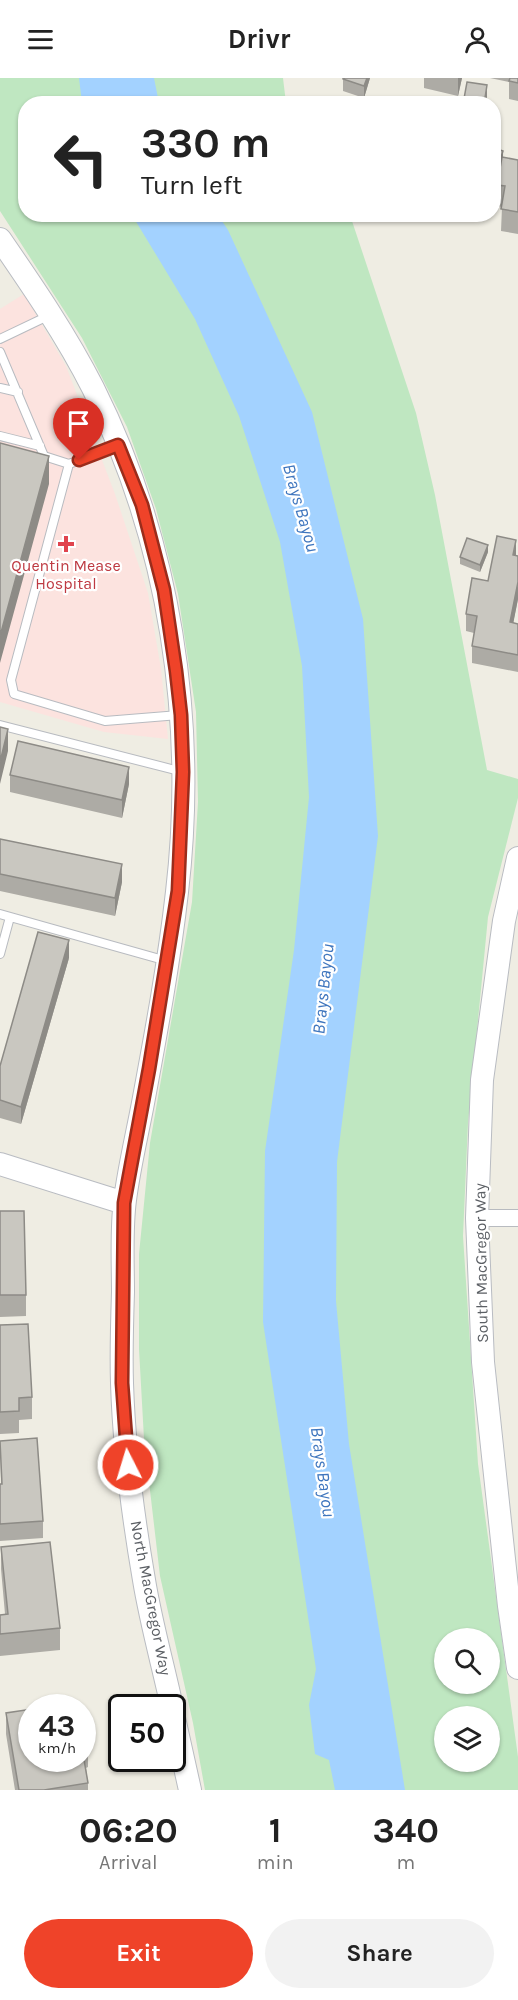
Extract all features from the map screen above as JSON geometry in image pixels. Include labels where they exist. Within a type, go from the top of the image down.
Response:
[{"type":"main road","name":"North MacGregor Way","points":[[3,248],[52,314],[93,388],[118,445],[142,505],[164,590],[174,649],[181,715],[183,772],[178,891],[124,1203],[122,1383],[128,1465],[144,1582],[169,1694]]},
{"type":"main road","name":"South MacGregor Way","points":[[518,858],[504,921],[482,1080],[477,1218],[483,1362],[509,1606],[518,1668]]},
{"type":"main road","points":[[0,1164],[124,1203]]},
{"type":"main road","name":"North MacGregor Way","points":[[186,1772],[190,1790]]},
{"type":"street","points":[[477,1218],[518,1218]]},
{"type":"lane","points":[[0,339],[52,314]]},
{"type":"lane","points":[[0,352],[44,456],[69,464],[118,445]]},
{"type":"lane","points":[[0,388],[18,392]]},
{"type":"lane","points":[[0,436],[40,446]]},
{"type":"lane","points":[[69,464],[11,680],[14,694],[105,721],[181,715]]},
{"type":"lane","points":[[0,725],[183,772]]},
{"type":"lane","points":[[0,914],[167,961]]},
{"type":"lane","points":[[0,954],[10,917]]},
{"type":"shaded area","name":"Quentin Mease Hospital","points":[[24,294],[66,366],[115,494],[148,593],[161,669],[168,739],[104,732],[0,702],[0,309]]},
{"type":"green space","points":[[0,78],[283,78],[285,96],[18,96],[18,222],[352,222],[416,413],[435,495],[487,770],[518,779],[518,798],[488,917],[468,1123],[463,1236],[478,1464],[518,1757],[518,1790],[205,1790],[193,1723],[160,1576],[144,1439],[139,1349],[139,1254],[150,1143],[192,902],[198,802],[196,712],[178,594],[156,509],[127,427],[82,338],[0,211]]},
{"type":"water","points":[[79,78],[154,78],[158,96],[81,96]]},
{"type":"water","name":"Brays Bayou","points":[[136,222],[223,222],[228,230],[312,412],[363,619],[378,836],[337,1162],[336,1301],[349,1444],[405,1790],[335,1790],[329,1760],[315,1754],[309,1705],[316,1669],[263,1322],[265,1151],[294,950],[309,797],[302,666],[280,542],[239,416],[195,319]]},
{"type":"building","points":[[343,78],[367,78],[364,86]]},
{"type":"building","points":[[510,78],[518,78],[518,83],[509,81]]},
{"type":"building","points":[[467,82],[487,85],[485,96],[464,96]]},
{"type":"building","points":[[502,157],[518,160],[518,212],[501,209],[505,186],[501,186]]},
{"type":"building","points":[[0,443],[49,456],[0,636]]},
{"type":"building","points":[[497,536],[516,540],[513,555],[518,556],[518,582],[510,622],[518,624],[518,655],[472,646],[477,616],[466,614],[472,578],[488,581]]},
{"type":"building","points":[[467,538],[488,545],[480,565],[460,557]]},
{"type":"building","points":[[0,727],[8,729],[0,762]]},
{"type":"building","points":[[18,741],[129,767],[122,800],[10,775]]},
{"type":"building","points":[[0,839],[122,864],[115,898],[0,874]]},
{"type":"building","points":[[38,932],[69,940],[21,1107],[0,1100],[0,1066]]},
{"type":"building","points":[[0,1211],[24,1211],[26,1295],[0,1295]]},
{"type":"building","points":[[28,1324],[32,1397],[19,1398],[19,1411],[0,1412],[0,1325]]},
{"type":"building","points":[[37,1438],[43,1521],[0,1524],[0,1484],[2,1484],[0,1441]]},
{"type":"building","points":[[50,1542],[60,1628],[0,1634],[0,1615],[8,1614],[1,1547]]},
{"type":"building","points":[[18,1711],[18,1772],[86,1772],[88,1783],[44,1790],[19,1790],[6,1713]]},
{"type":"place","name":"Quentin Mease Hospital","points":[[66,544]]},
{"type":"route","points":[[79,460],[118,445],[142,505],[164,590],[174,649],[181,715],[183,791],[178,891],[164,983],[124,1203],[122,1383],[128,1465]]}]
